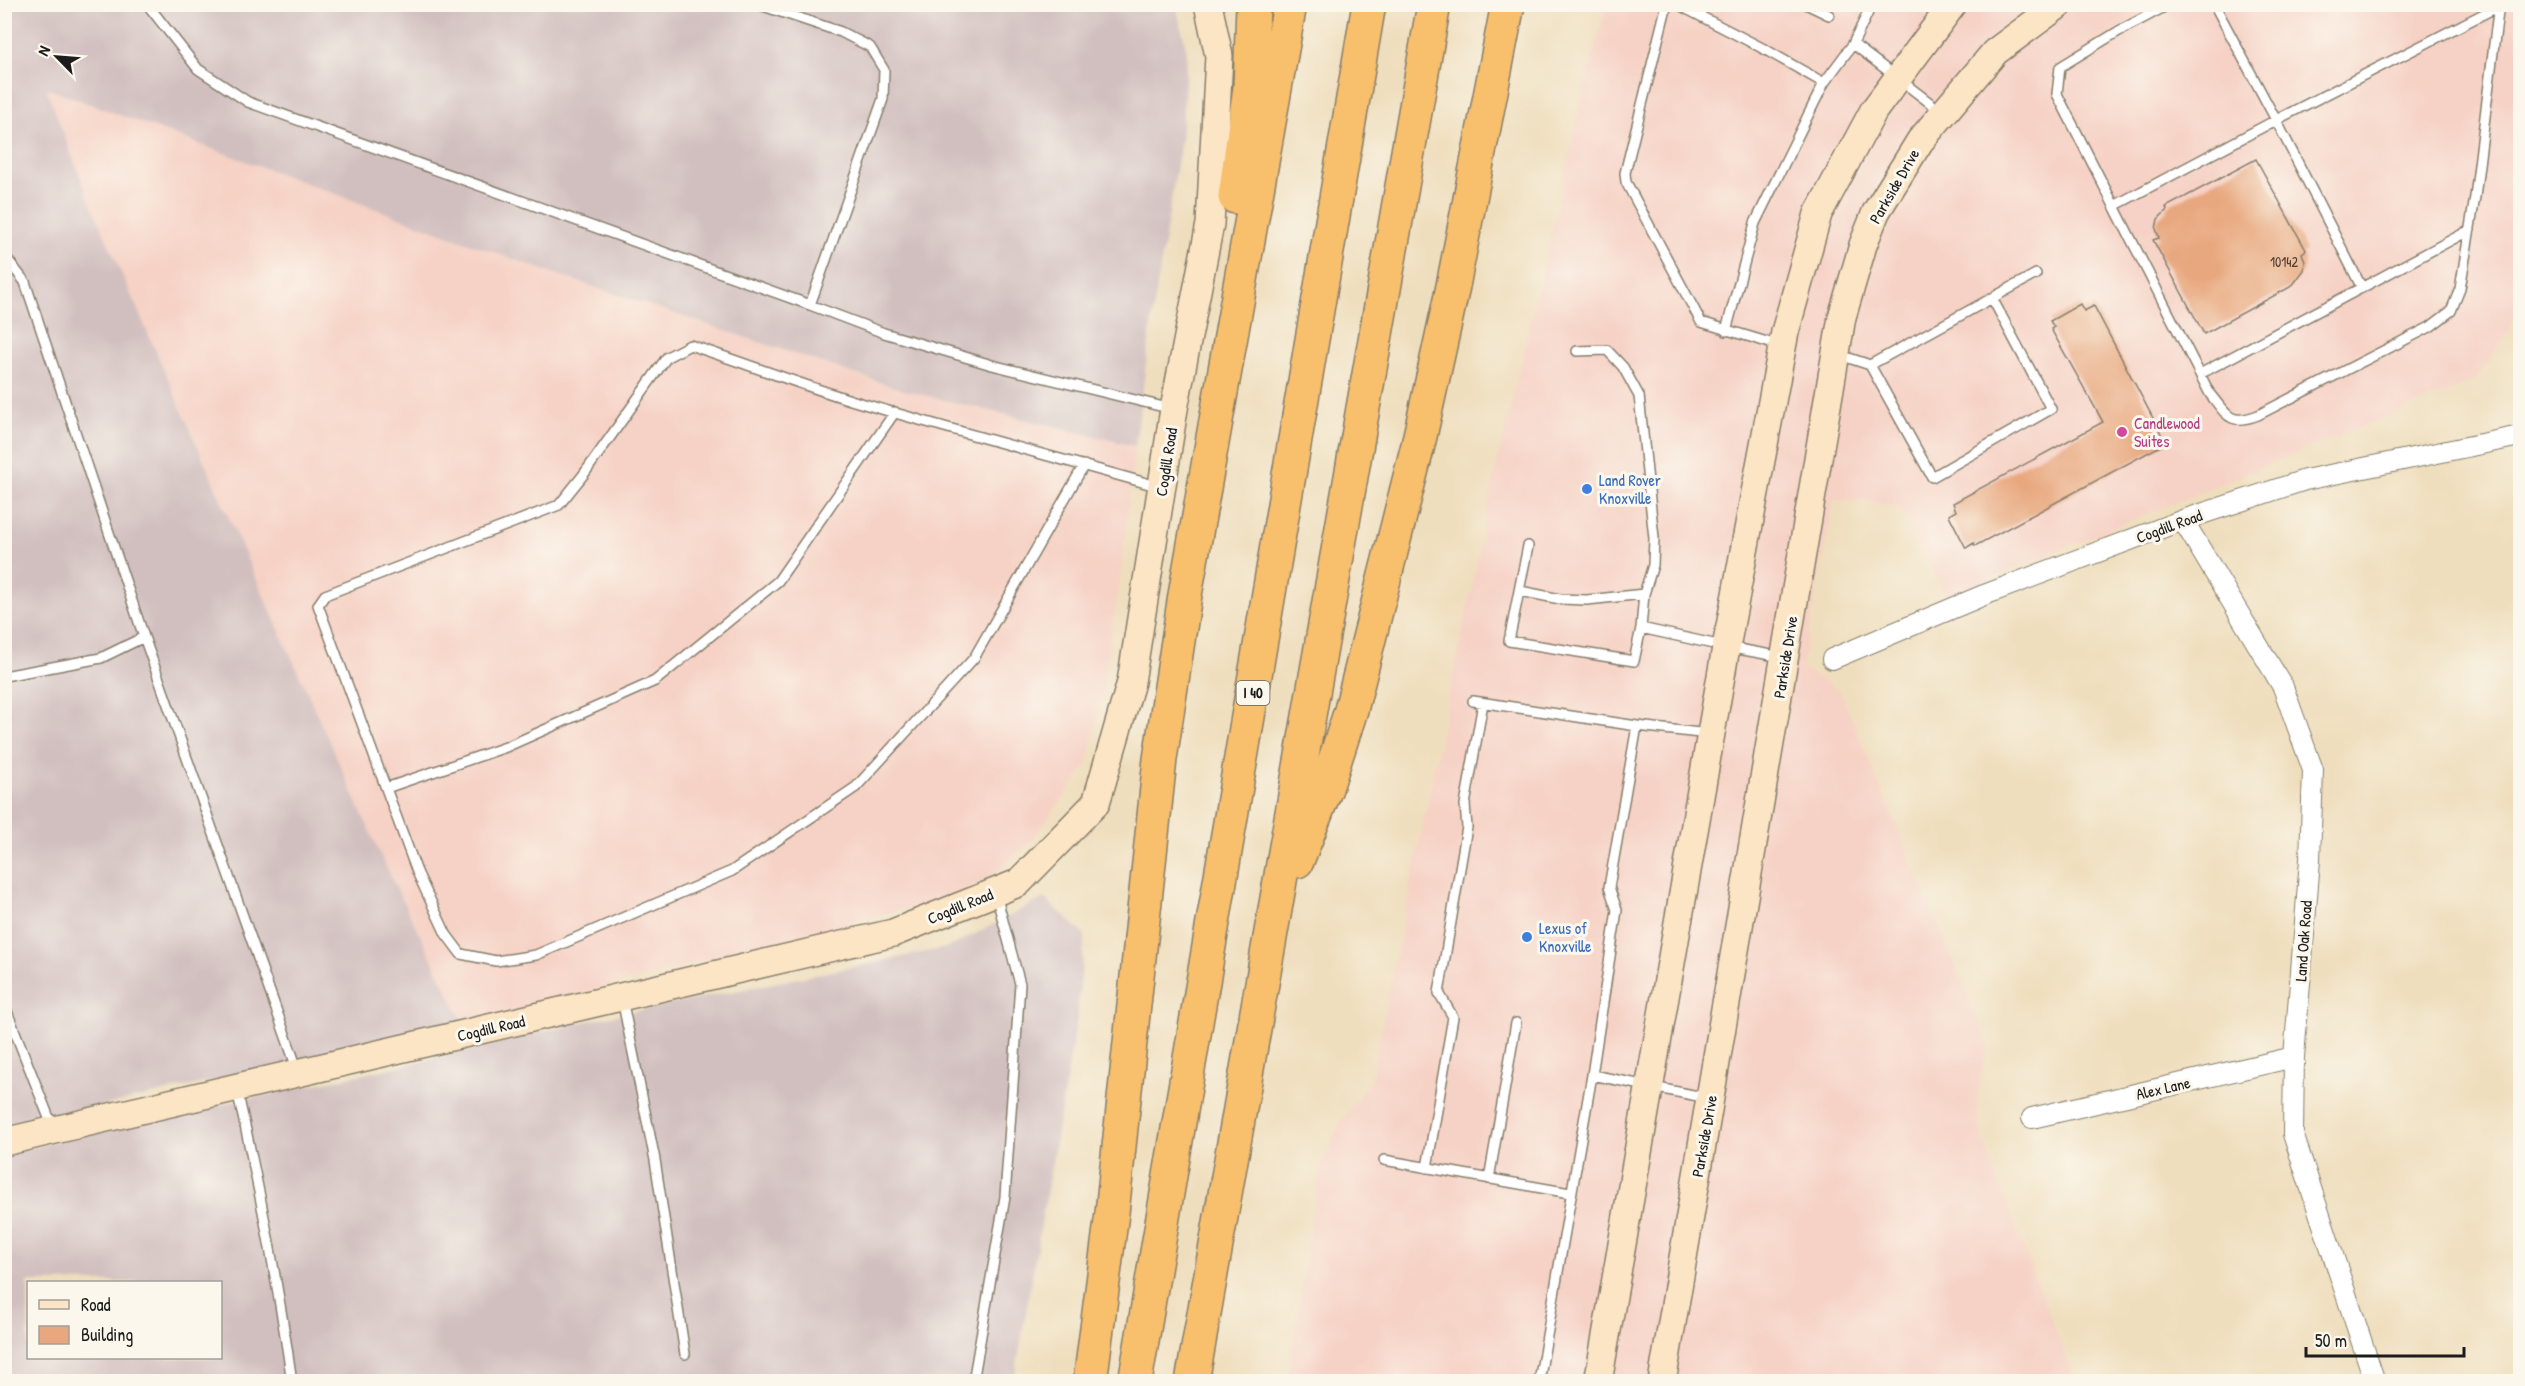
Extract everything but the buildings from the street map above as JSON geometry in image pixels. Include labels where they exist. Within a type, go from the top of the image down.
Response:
[{"type":"highway","points":[[1090,1382],[1114,1201],[1189,506],[1250,87],[1253,4]]},
{"type":"highway","points":[[1160,759],[1185,595],[1290,4]]},
{"type":"highway","name":"I 40","points":[[1135,1382],[1369,4]]},
{"type":"highway","points":[[1192,1382],[1434,4]]},
{"type":"highway","points":[[1270,930],[1326,788],[1351,710],[1418,445],[1508,4]]},
{"type":"street","name":"Cogdill Road","points":[[4,1142],[893,933],[1018,883],[1096,803],[1131,682],[1174,410],[1210,224],[1219,56],[1208,4]]},
{"type":"street","points":[[1598,1382],[1726,647],[1782,347],[1818,214],[1874,110],[1953,4]]},
{"type":"street","name":"Parkside Drive","points":[[1662,1382],[1835,353],[1845,307],[1863,245],[1876,212],[1920,141],[1942,112],[1995,52],[2060,4]]},
{"type":"street","name":"Cogdill Road","points":[[1832,659],[1984,595],[2183,520],[2305,480],[2520,436]]},
{"type":"street","name":"Land Oak Road","points":[[2183,520],[2283,687],[2313,770],[2310,860],[2294,1057],[2293,1134],[2375,1382]]},
{"type":"street","name":"Alex Lane","points":[[2032,1118],[2294,1057]]},
{"type":"lane","points":[[147,4],[198,69],[248,102],[885,333],[992,365],[1174,410]]},
{"type":"lane","points":[[757,4],[841,32],[870,47],[884,70],[883,99],[810,305]]},
{"type":"lane","points":[[1667,4],[1625,173],[1626,182],[1701,322],[1782,347]]},
{"type":"lane","points":[[1677,4],[1824,83]]},
{"type":"lane","points":[[1806,4],[1829,15]]},
{"type":"lane","points":[[1726,331],[1755,223],[1824,83],[1853,44],[1872,4]]},
{"type":"lane","points":[[2170,4],[2119,31],[2060,67],[2057,94],[2210,394],[2229,418],[2241,421],[2258,415],[2430,327],[2451,311],[2460,289],[2470,230],[2499,5]]},
{"type":"lane","points":[[2214,4],[2362,288]]},
{"type":"lane","points":[[2114,206],[2499,5]]},
{"type":"lane","points":[[1853,44],[1942,112]]},
{"type":"lane","points":[[2200,374],[2470,230]]},
{"type":"lane","points":[[4,255],[25,282],[144,637],[298,1073]]},
{"type":"lane","points":[[1870,365],[2036,274]]},
{"type":"lane","points":[[1835,353],[1870,365],[1932,477],[2052,409],[1992,298]]},
{"type":"lane","points":[[1084,465],[974,658],[856,787],[732,871],[536,955],[496,961],[461,954],[446,934],[422,882],[318,605],[325,595],[559,505],[584,474],[667,357],[690,345],[853,400],[1084,465],[1162,488]]},
{"type":"lane","points":[[1528,546],[1509,641],[1634,661],[1641,628],[1644,594],[1653,565],[1654,538],[1639,396],[1623,367],[1606,350],[1577,351]]},
{"type":"lane","points":[[386,788],[506,747],[655,681],[778,581],[895,412]]},
{"type":"lane","points":[[1520,591],[1569,600],[1644,594]]},
{"type":"lane","points":[[1641,628],[1726,647],[1785,657]]},
{"type":"lane","points":[[4,676],[101,658],[144,637]]},
{"type":"lane","points":[[1427,1168],[1453,1017],[1439,993],[1467,827],[1465,805],[1478,702],[1637,726],[1711,734]]},
{"type":"lane","points":[[1539,1382],[1592,1075],[1617,910],[1609,887],[1637,726]]},
{"type":"lane","points":[[973,1382],[1005,1197],[1020,984],[995,892]]},
{"type":"lane","points":[[622,997],[655,1160],[686,1354]]},
{"type":"lane","points":[[4,1004],[54,1131]]},
{"type":"lane","points":[[1489,1179],[1515,1023]]},
{"type":"lane","points":[[1592,1075],[1711,1098]]},
{"type":"lane","points":[[237,1088],[277,1284],[292,1382]]},
{"type":"lane","points":[[1383,1160],[1570,1193]]},
{"type":"shaded area","points":[[4,5],[1176,5],[1187,52],[1181,140],[1153,311],[1135,446],[903,390],[540,269],[46,88],[88,197],[248,561],[386,867],[464,1024],[5,1128]]},
{"type":"shaded area","points":[[1606,5],[2520,5],[2520,280],[2510,330],[2476,380],[1947,596],[1898,507],[1866,500],[1834,500],[1802,668],[1840,691],[1988,1044],[1978,1091],[1979,1125],[1994,1172],[2075,1381],[1287,1382],[1320,1168],[1340,1123],[1371,1079],[1492,486]]},
{"type":"shaded area","points":[[45,88],[540,269],[903,390],[1135,446],[1122,564],[1099,714],[1086,767],[1032,840],[989,879],[935,903],[879,915],[464,1024],[386,867],[248,561],[88,197]]},
{"type":"shaded area","points":[[1044,898],[1085,935],[1077,1017],[1014,1381],[5,1381],[4,1154],[125,1125],[401,1066],[583,1022],[950,947]]},
{"type":"place","name":"Candlewood Suites","points":[[2122,432]]},
{"type":"place","name":"Land Rover Knoxville","points":[[1587,489]]},
{"type":"place","name":"Lexus of Knoxville","points":[[1527,937]]}]
